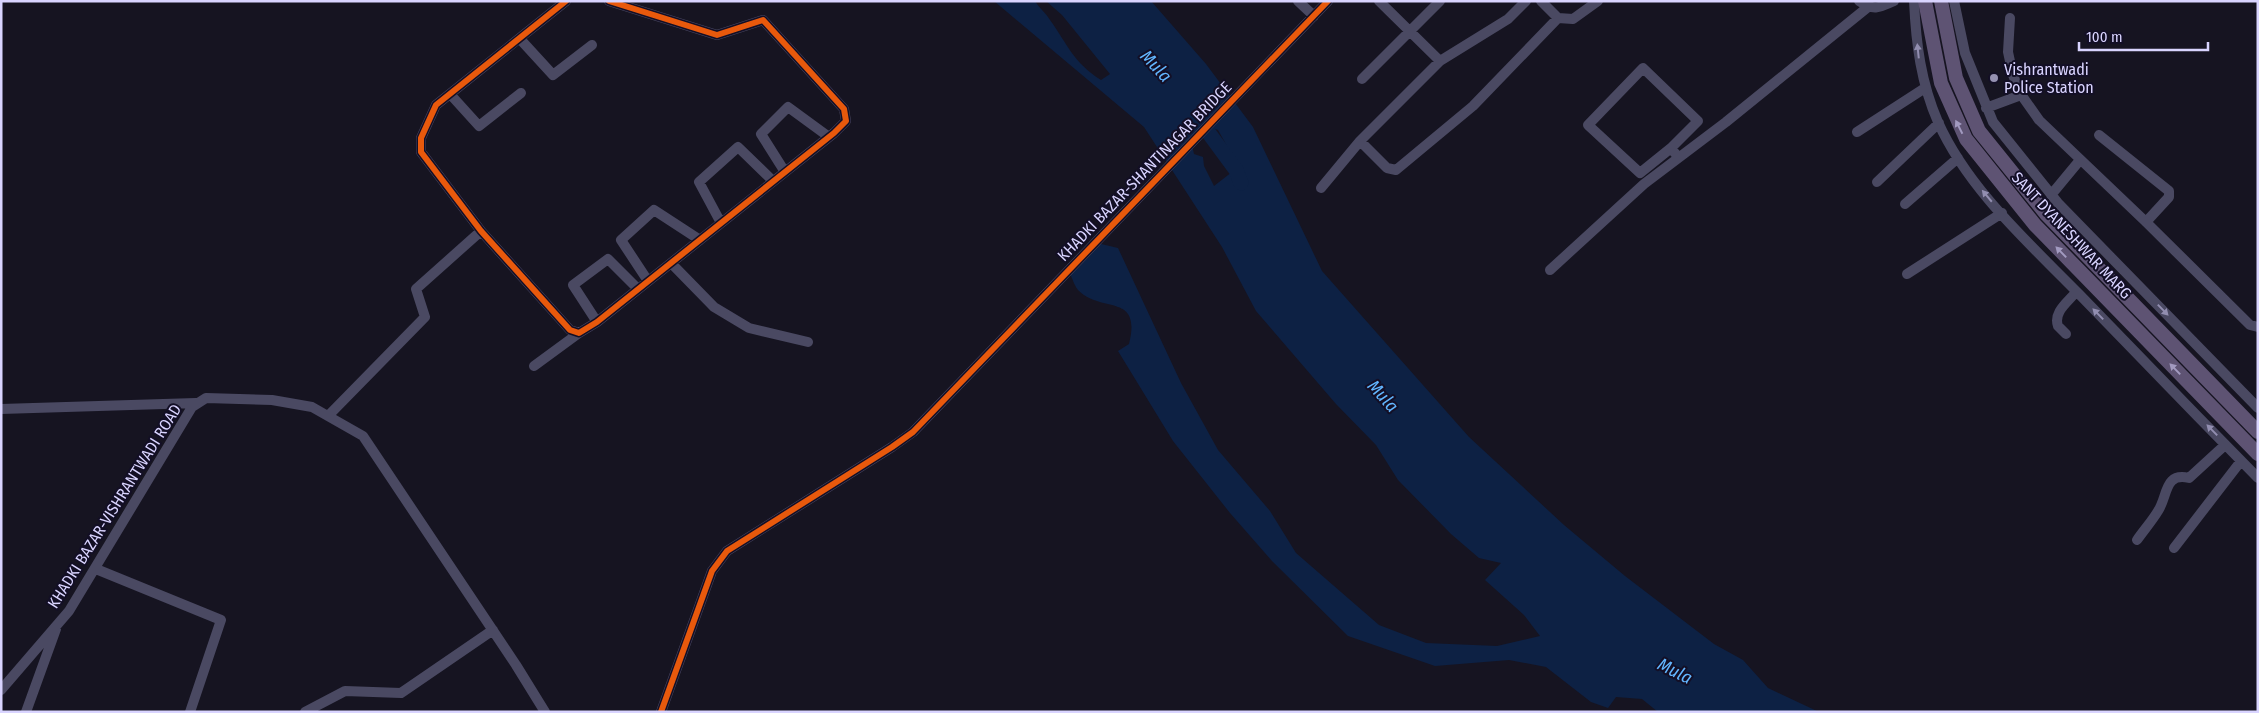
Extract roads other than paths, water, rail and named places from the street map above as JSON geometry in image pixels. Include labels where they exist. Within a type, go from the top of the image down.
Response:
[{"type":"main road","name":"SANT DYANESHWAR MARG","points":[[1925,1],[1941,83],[1966,139],[2035,225],[2258,454]]},
{"type":"main road","name":"SANT DYANESHWAR MARG","points":[[1941,1],[1956,78],[1979,131],[2046,214],[2258,432]]},
{"type":"street","points":[[566,1],[436,105],[421,138],[421,152],[481,231],[570,330],[579,333]]},
{"type":"street","points":[[534,366],[579,333],[598,322],[829,137],[846,121],[844,110],[763,20],[716,35],[609,1]]},
{"type":"street","points":[[1298,1],[1314,16],[1328,1]]},
{"type":"street","points":[[1380,1],[1440,61]]},
{"type":"street","points":[[1362,79],[1440,1]]},
{"type":"street","points":[[1321,188],[1360,141],[1440,61],[1508,18],[1526,1]]},
{"type":"street","points":[[1541,1],[1558,18],[1573,19],[1598,1]]},
{"type":"street","points":[[1859,1],[1868,8],[1877,9],[1894,1]]},
{"type":"street","points":[[1914,1],[1919,63],[1925,88],[1939,123],[1958,158],[2002,213],[2076,292],[2258,478]]},
{"type":"street","points":[[1954,1],[1964,53],[1993,122],[2051,195],[2258,408]]},
{"type":"street","points":[[1550,270],[1644,184],[1726,122],[1868,8]]},
{"type":"street","name":"KHADKI BAZAR-SHANTINAGAR BRIDGE","points":[[661,712],[712,571],[727,551],[913,432],[1314,16]]},
{"type":"street","points":[[1360,141],[1387,168],[1396,170],[1473,106],[1558,18]]},
{"type":"street","points":[[2010,18],[2008,52],[2013,74],[2021,95],[2039,120],[2250,325],[2258,327]]},
{"type":"street","points":[[520,39],[553,75],[592,45]]},
{"type":"street","points":[[1642,68],[1698,121],[1671,148],[1640,173],[1588,125],[1642,68]]},
{"type":"street","points":[[1857,132],[1925,88]]},
{"type":"street","points":[[450,94],[479,126],[521,93]]},
{"type":"street","points":[[1986,108],[2021,95]]},
{"type":"street","points":[[785,172],[761,134],[788,107],[829,137]]},
{"type":"street","points":[[1877,182],[1939,123]]},
{"type":"street","points":[[2099,135],[2168,191],[2169,197],[2146,222]]},
{"type":"street","points":[[721,223],[699,182],[738,147],[773,182]]},
{"type":"street","points":[[1671,148],[1678,157]]},
{"type":"street","points":[[1905,204],[1958,158]]},
{"type":"street","points":[[2051,195],[2080,160]]},
{"type":"street","points":[[648,281],[621,240],[654,210],[700,240]]},
{"type":"street","points":[[1907,274],[2002,213]]},
{"type":"street","points":[[328,416],[425,317],[416,289],[481,231]]},
{"type":"street","points":[[598,322],[573,285],[608,259],[638,289]]},
{"type":"street","points":[[671,263],[714,307],[749,328],[808,342]]},
{"type":"street","points":[[2066,334],[2058,326],[2057,318],[2059,311],[2076,292]]},
{"type":"street","name":"KHADKI BAZAR-VISHRANTWADI ROAD","points":[[1,690],[69,611],[96,569],[186,415],[196,403],[206,398],[272,400],[312,407],[363,436],[493,630],[545,712]]},
{"type":"street","points":[[1,409],[196,403]]},
{"type":"street","points":[[2137,540],[2160,509],[2167,488],[2175,478],[2180,476],[2189,478],[2225,444]]},
{"type":"street","points":[[2174,548],[2241,461]]},
{"type":"street","points":[[96,569],[221,620],[190,712]]},
{"type":"street","points":[[26,712],[58,624]]},
{"type":"street","points":[[305,712],[345,691],[401,693],[493,630]]},
{"type":"water","points":[[994,1],[1035,1],[1077,60],[1101,80],[1110,74],[1062,15],[1046,1],[1151,1],[1206,64],[1253,127],[1322,271],[1469,437],[1564,525],[1625,576],[1714,644],[1743,660],[1768,688],[1819,712],[1658,712],[1642,699],[1616,697],[1608,708],[1591,702],[1546,667],[1509,660],[1435,666],[1348,636],[1272,561],[1230,513],[1173,441],[1118,351],[1129,344],[1130,317],[1125,310],[1117,306],[1087,297],[1075,286],[1069,272],[1097,243],[1118,248],[1181,383],[1218,450],[1270,511],[1296,553],[1379,625],[1426,643],[1497,646],[1540,636],[1524,615],[1485,580],[1501,563],[1479,558],[1451,534],[1398,480],[1376,445],[1336,404],[1256,311],[1222,247],[1144,127]],"holes":[[[1204,125],[1218,130],[1232,155],[1232,172],[1214,186],[1204,166],[1203,157],[1194,154],[1191,141]]]},
{"type":"waterway","name":"Mula","points":[[1197,117],[1236,170],[1241,183]]},
{"type":"place","name":"Vishrantwadi Police Station","points":[[1994,78]]}]
